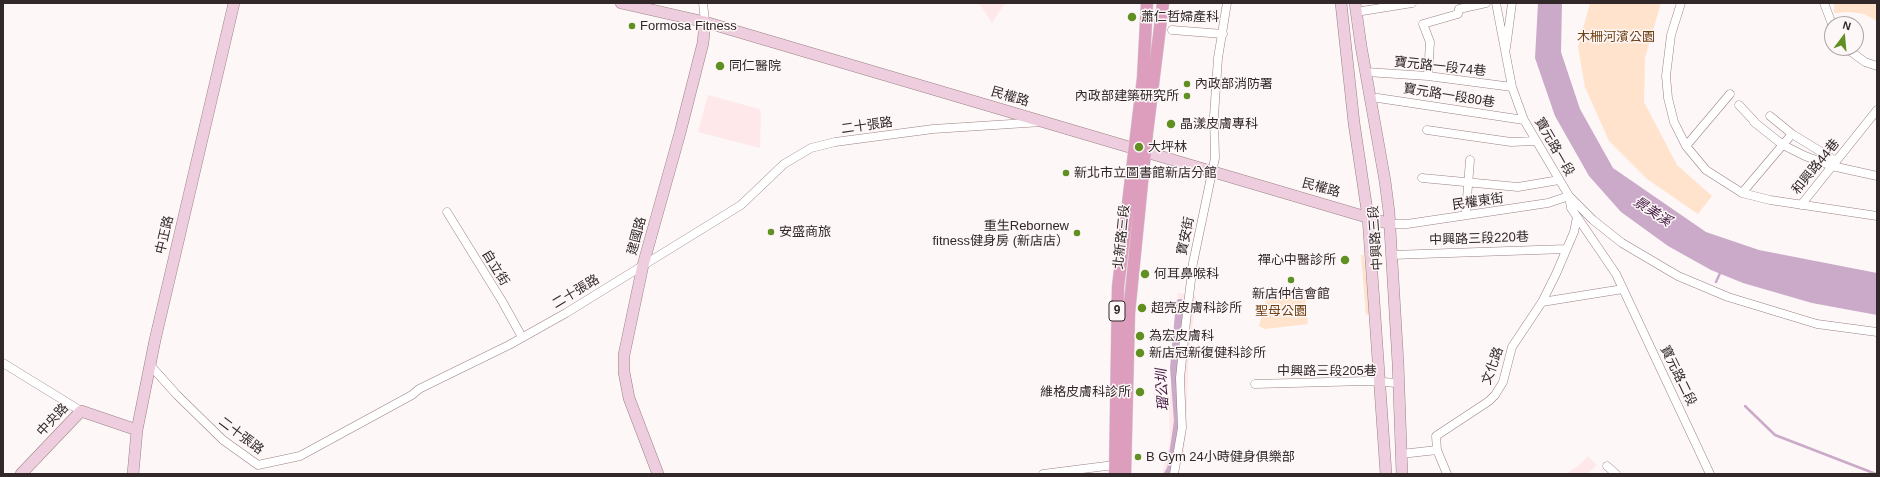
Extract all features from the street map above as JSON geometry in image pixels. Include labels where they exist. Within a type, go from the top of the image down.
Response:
[{"type":"main road","name":"北新路三段","points":[[1125,474],[1129,313],[1140,150],[1147,3]]},
{"type":"main road","name":"北新路三段","points":[[1115,470],[1118,287],[1121,250],[1140,150],[1163,3]]},
{"type":"street","name":"中正路","points":[[133,474],[136,430],[234,3]]},
{"type":"street","name":"民權路","points":[[621,3],[705,22],[1390,224]]},
{"type":"street","name":"建國路","points":[[658,474],[629,398],[624,372],[624,355],[643,265],[680,133],[703,43],[705,22],[703,3]]},
{"type":"street","name":"寶安街","points":[[1174,474],[1182,428],[1180,378],[1192,270],[1215,158],[1214,116],[1218,58],[1227,3]]},
{"type":"street","name":"中興路三段","points":[[1340,3],[1354,123],[1368,217],[1386,474]]},
{"type":"street","points":[[1356,7],[1412,3]]},
{"type":"street","points":[[1428,76],[1430,42],[1423,24],[1458,14],[1460,9],[1486,3]]},
{"type":"street","name":"寶元路一段","points":[[1496,3],[1512,87],[1524,120],[1535,141],[1569,196],[1571,208],[1616,274],[1623,289]]},
{"type":"street","points":[[1505,55],[1512,3]]},
{"type":"street","name":"和興路44巷","points":[[1681,3],[1671,35],[1666,76],[1668,98],[1674,122],[1686,146],[1706,170],[1742,193],[1770,200],[1801,205],[1877,110]]},
{"type":"street","points":[[1824,3],[1829,16]]},
{"type":"street","name":"中興路三段","points":[[1356,7],[1370,99],[1385,181],[1390,224],[1402,474]]},
{"type":"street","points":[[1172,30],[1223,34]]},
{"type":"street","points":[[1857,56],[1865,62],[1877,66]]},
{"type":"street","name":"寶元路一段74巷","points":[[1366,72],[1428,76],[1512,87]]},
{"type":"street","points":[[1686,146],[1730,94]]},
{"type":"street","name":"寶元路一段80巷","points":[[1370,99],[1385,99],[1524,120]]},
{"type":"street","points":[[1739,105],[1754,122],[1783,145],[1805,156],[1877,176]]},
{"type":"street","points":[[1770,116],[1834,164]]},
{"type":"street","points":[[1868,121],[1877,123]]},
{"type":"street","name":"二十張路","points":[[150,365],[177,395],[223,440],[258,465],[300,456],[412,395],[419,389],[446,374],[522,337],[643,265],[741,205],[784,164],[811,148],[835,142],[933,129],[1044,122]]},
{"type":"street","points":[[1427,130],[1512,142],[1535,141]]},
{"type":"street","points":[[1742,193],[1792,134]]},
{"type":"street","points":[[1468,215],[1466,211],[1470,160]]},
{"type":"street","points":[[1422,178],[1518,187],[1559,180]]},
{"type":"street","points":[[1569,196],[1593,220],[1622,243],[1678,276],[1728,297],[1817,324],[1877,332]]},
{"type":"street","name":"民權東街","points":[[1390,224],[1407,224],[1548,203],[1569,196]]},
{"type":"street","points":[[1801,205],[1877,216]]},
{"type":"street","name":"自立街","points":[[447,212],[502,301],[522,337]]},
{"type":"street","points":[[1542,302],[1574,232],[1577,217]]},
{"type":"street","name":"中興路三段220巷","points":[[1392,255],[1566,249]]},
{"type":"street","points":[[1542,302],[1623,289]]},
{"type":"street","name":"寶元路二段","points":[[1623,289],[1710,474]]},
{"type":"street","name":"文化路","points":[[1437,450],[1436,436],[1489,401],[1495,395],[1503,382],[1512,347],[1542,302]]},
{"type":"street","points":[[3,363],[81,411]]},
{"type":"street","name":"中興路三段205巷","points":[[1255,384],[1318,382],[1398,383]]},
{"type":"street","name":"中央路","points":[[21,474],[81,411],[136,430]]},
{"type":"street","points":[[1401,454],[1437,450],[1446,474]]},
{"type":"street","points":[[1607,466],[1616,474]]},
{"type":"street","points":[[1043,474],[1115,470]]},
{"type":"shaded area","points":[[979,3],[1005,3],[992,23]]},
{"type":"shaded area","points":[[708,95],[759,109],[761,114],[760,148],[698,132]]},
{"type":"shaded area","points":[[1178,293],[1196,296],[1188,365],[1186,434],[1183,456],[1177,474],[1162,474],[1170,443],[1169,409]]},
{"type":"shaded area","points":[[1588,456],[1597,465],[1587,474],[1566,474],[1578,466]]},
{"type":"green space","name":"木柵河濱公園","points":[[1590,3],[1661,3],[1645,58],[1644,102],[1677,165],[1712,196],[1698,214],[1647,179],[1609,141],[1585,87],[1578,47]]},
{"type":"green space","points":[[1834,3],[1877,3],[1877,21],[1864,14],[1849,12],[1834,13]]},
{"type":"green space","points":[[1361,255],[1364,255],[1369,314],[1366,315]]},
{"type":"green space","name":"聖母公園","points":[[1268,294],[1305,297],[1308,324],[1265,329],[1259,326]]},
{"type":"water","name":"景美溪","points":[[1538,3],[1562,3],[1561,52],[1580,109],[1613,168],[1706,232],[1759,250],[1877,273],[1877,315],[1812,303],[1743,283],[1711,270],[1668,246],[1621,212],[1589,176],[1555,116],[1535,58]]},
{"type":"waterway","points":[[1716,282],[1721,271]]},
{"type":"waterway","name":"瑠公圳","points":[[1168,474],[1171,469],[1178,421],[1174,368],[1180,303]]},
{"type":"waterway","points":[[1745,406],[1775,435],[1876,474]]},
{"type":"place","name":"蕭仁哲婦產科","points":[[1132,17]]},
{"type":"place","name":"Formosa Fitness","points":[[632,26]]},
{"type":"place","name":"同仁醫院","points":[[720,66]]},
{"type":"place","name":"內政部消防署","points":[[1187,84]]},
{"type":"place","name":"內政部建築研究所","points":[[1187,96]]},
{"type":"place","name":"晶漾皮膚專科","points":[[1171,124]]},
{"type":"place","name":"大坪林","points":[[1139,147]]},
{"type":"place","name":"新北市立圖書館新店分館","points":[[1066,173]]},
{"type":"place","name":"安盛商旅","points":[[771,232]]},
{"type":"place","name":"重生Rebornew fitness健身房 (新店店）","points":[[1077,233]]},
{"type":"place","name":"禪心中醫診所","points":[[1345,260]]},
{"type":"place","name":"何耳鼻喉科","points":[[1145,274]]},
{"type":"place","name":"新店仲信會館","points":[[1291,280]]},
{"type":"place","name":"超亮皮膚科診所","points":[[1142,308]]},
{"type":"place","name":"為宏皮膚科","points":[[1140,336]]},
{"type":"place","name":"新店冠新復健科診所","points":[[1140,353]]},
{"type":"place","name":"維格皮膚科診所","points":[[1140,392]]},
{"type":"place","name":"B Gym 24小時健身俱樂部","points":[[1138,457]]}]
